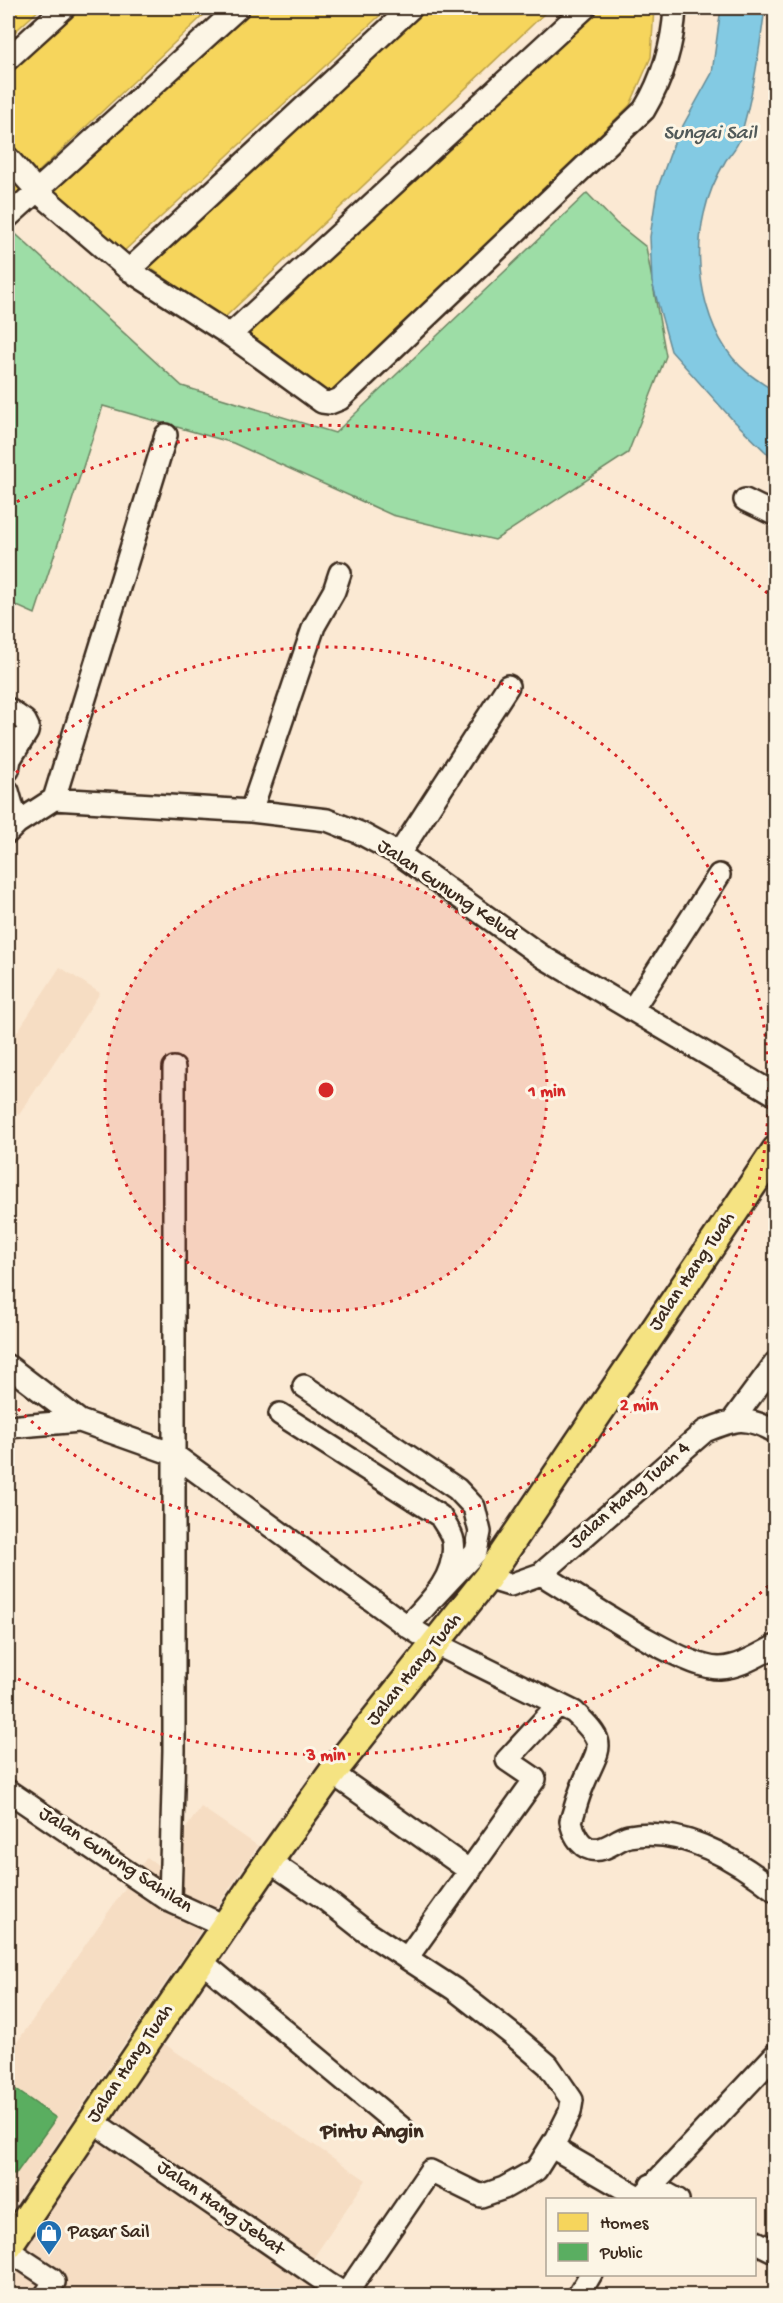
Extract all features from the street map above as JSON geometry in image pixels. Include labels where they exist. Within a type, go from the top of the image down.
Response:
[{"type":"main road","name":"Jalan Hang Tuah","points":[[8,2248],[269,1861],[332,1773],[487,1578],[776,1150]]},
{"type":"street","points":[[8,59],[64,8]]},
{"type":"street","points":[[8,217],[238,8]]},
{"type":"street","points":[[129,270],[411,8]]},
{"type":"street","points":[[230,335],[585,8]]},
{"type":"street","points":[[8,158],[37,191],[129,270],[230,335],[322,402],[330,403],[340,399],[644,110],[662,76],[675,8]]},
{"type":"street","points":[[8,791],[12,828],[54,799],[166,435]]},
{"type":"street","points":[[745,500],[776,515]]},
{"type":"street","points":[[251,811],[314,626],[334,591],[340,573]]},
{"type":"street","points":[[399,854],[508,686]]},
{"type":"street","points":[[8,709],[28,727],[10,759],[8,770]]},
{"type":"street","name":"Jalan Gunung Kelud","points":[[54,799],[251,811],[327,820],[360,833],[399,854],[543,957],[776,1095]]},
{"type":"street","points":[[632,1010],[719,876]]},
{"type":"street","points":[[170,1901],[174,1751],[174,1068]]},
{"type":"street","points":[[733,1420],[776,1362]]},
{"type":"street","points":[[8,1365],[80,1421],[173,1454],[407,1626],[436,1644],[574,1712],[592,1729],[597,1741],[598,1753],[583,1784],[571,1821],[578,1840],[588,1848],[600,1850],[627,1836],[653,1834],[672,1836],[726,1857],[751,1871],[776,1891]]},
{"type":"street","points":[[304,1386],[457,1489],[474,1507],[480,1532],[477,1552],[407,1626]]},
{"type":"street","points":[[280,1414],[440,1516],[453,1539],[451,1569],[432,1599]]},
{"type":"street","points":[[733,1420],[763,1425],[776,1432]]},
{"type":"street","name":"Jalan Hang Tuah 4","points":[[487,1578],[510,1585],[541,1574],[705,1431],[733,1420]]},
{"type":"street","points":[[8,1427],[80,1421]]},
{"type":"street","points":[[541,1574],[652,1642],[703,1667],[734,1666],[776,1647]]},
{"type":"street","points":[[407,1958],[535,1779],[507,1760],[558,1705]]},
{"type":"street","points":[[332,1773],[470,1870]]},
{"type":"street","name":"Jalan Gunung Sahilan","points":[[8,1791],[170,1901],[225,1926]]},
{"type":"street","points":[[269,1861],[322,1897],[365,1931],[454,1989],[548,2065],[572,2100],[570,2112],[555,2142],[536,2170],[504,2188],[481,2196],[430,2171],[347,2295]]},
{"type":"street","points":[[201,1961],[403,2129]]},
{"type":"street","points":[[643,2194],[775,2054]]},
{"type":"street","name":"Jalan Hang Jebat","points":[[92,2121],[324,2289],[347,2295]]},
{"type":"street","points":[[553,2143],[562,2152],[581,2164],[643,2194],[671,2198]]},
{"type":"street","points":[[756,2242],[776,2252]]},
{"type":"street","points":[[8,2248],[52,2279],[54,2282],[45,2295]]},
{"type":"street","points":[[578,2295],[590,2276]]},
{"type":"shaded area","points":[[60,967],[100,993],[19,1115],[8,1107],[8,1046]]},
{"type":"shaded area","points":[[201,1807],[258,1846],[8,2215],[8,2055],[147,1857],[183,1884],[184,1831]]},
{"type":"shaded area","points":[[160,2041],[366,2180],[312,2260],[314,2289],[310,2295],[8,2296],[8,2265]]},
{"type":"green space","points":[[587,193],[616,223],[646,247],[666,356],[628,453],[495,540],[392,515],[233,443],[103,406],[35,614],[8,602],[8,227],[182,386],[335,433]]},
{"type":"water","name":"Sungai Sail","points":[[721,8],[765,8],[755,75],[744,124],[738,144],[726,160],[716,180],[704,214],[700,236],[702,282],[706,305],[725,347],[739,365],[767,387],[775,390],[775,461],[731,418],[671,351],[652,282],[650,237],[657,190],[675,140],[712,73]]},
{"type":"building: Homes","points":[[8,8],[41,8],[8,38]]},
{"type":"building: Homes","points":[[73,8],[211,8],[35,175],[8,146],[8,68]]},
{"type":"building: Homes","points":[[249,8],[388,8],[124,251],[53,191]]},
{"type":"building: Homes","points":[[427,8],[550,8],[223,319],[148,266]]},
{"type":"building: Homes","points":[[596,8],[654,8],[651,57],[630,105],[330,397],[239,333]]},
{"type":"building: Homes","points":[[8,170],[23,187],[8,201]]},
{"type":"building: Public","points":[[15,2089],[56,2118],[15,2175],[8,2169],[8,2093],[11,2095]]},
{"type":"place","name":"Pasar Sail","points":[[49,2256]]},
{"type":"district","name":"Pintu Angin","points":[[372,2133]]}]
